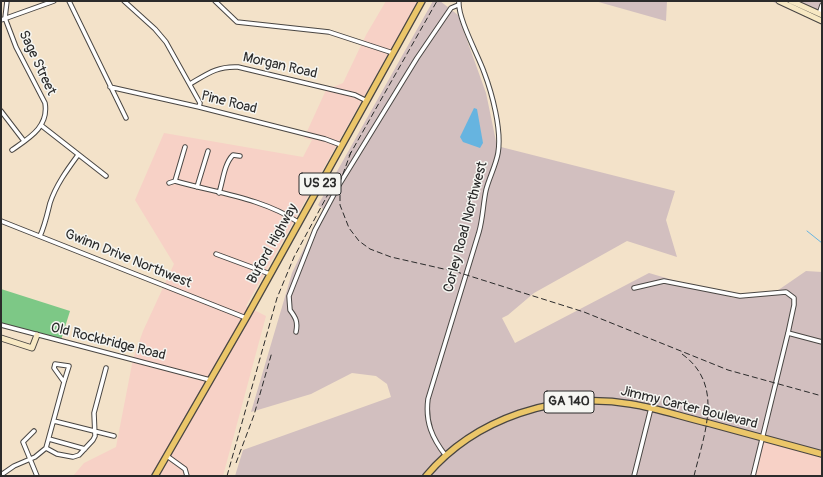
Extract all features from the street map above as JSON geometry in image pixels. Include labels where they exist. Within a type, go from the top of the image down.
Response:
[{"type":"main road","name":"Buford Highway","points":[[155,476],[246,318],[341,145],[394,54],[422,1]]},
{"type":"main road","name":"Jimmy Carter Boulevard","points":[[426,476],[446,456],[462,443],[487,427],[513,415],[541,406],[586,400],[611,401],[651,408],[822,454]]},
{"type":"street","points":[[5,18],[7,1]]},
{"type":"street","points":[[1,20],[54,1]]},
{"type":"street","points":[[69,1],[126,118]]},
{"type":"street","points":[[124,1],[155,28],[164,39],[200,103],[199,107]]},
{"type":"street","points":[[215,1],[237,22],[329,32],[394,54]]},
{"type":"street","points":[[418,1],[418,8]]},
{"type":"street","points":[[779,1],[822,17]]},
{"type":"street","points":[[790,1],[822,17]]},
{"type":"street","points":[[296,332],[298,324],[290,310],[289,296],[321,217],[364,142],[417,58],[451,8],[458,3]]},
{"type":"street","name":"Corley Road Northwest","points":[[446,456],[436,442],[428,424],[428,400],[479,232],[483,216],[486,191],[498,153],[499,140],[494,111],[484,73],[458,3]]},
{"type":"street","points":[[822,5],[820,11],[822,17]]},
{"type":"street","name":"Sage Street","points":[[5,18],[16,47],[45,103],[46,110],[42,126]]},
{"type":"street","name":"Morgan Road","points":[[190,84],[212,71],[225,66],[238,67],[355,95],[367,100]]},
{"type":"street","name":"Pine Road","points":[[110,87],[199,107],[325,139],[341,145]]},
{"type":"street","points":[[1,111],[24,141]]},
{"type":"street","points":[[12,150],[42,126],[106,176]]},
{"type":"street","points":[[176,181],[185,147]]},
{"type":"street","points":[[197,187],[208,151]]},
{"type":"street","points":[[40,236],[51,202],[63,174],[78,155]]},
{"type":"street","points":[[219,193],[226,166],[230,158],[233,155],[240,156]]},
{"type":"street","points":[[169,183],[176,181],[258,203],[276,210],[298,222]]},
{"type":"street","name":"Gwinn Drive Northwest","points":[[1,221],[246,318]]},
{"type":"street","points":[[216,254],[270,274]]},
{"type":"street","points":[[634,288],[664,281],[740,296],[786,292],[794,298],[788,333],[752,476]]},
{"type":"street","name":"Old Rockbridge Road","points":[[1,326],[210,380]]},
{"type":"street","points":[[788,333],[822,342]]},
{"type":"street","points":[[1,338],[32,348],[37,335]]},
{"type":"street","points":[[1,475],[4,471],[35,457],[46,448],[69,366],[56,364],[54,368],[64,382]]},
{"type":"street","points":[[46,448],[65,457],[79,455],[95,436],[94,413],[106,368]]},
{"type":"street","points":[[634,476],[651,408]]},
{"type":"street","points":[[54,421],[114,436]]},
{"type":"street","points":[[34,431],[23,442],[37,476]]},
{"type":"street","points":[[49,439],[85,449]]},
{"type":"street","points":[[167,456],[185,469],[187,476]]},
{"type":"shaded area","points":[[386,1],[418,1],[246,306],[266,316],[223,476],[73,476],[84,463],[116,447],[133,359],[143,331],[174,264],[135,200],[164,133],[303,157],[312,140],[304,138],[326,90],[343,83],[366,35]]},
{"type":"shaded area","points":[[433,1],[440,1],[458,15],[486,93],[497,146],[675,191],[666,220],[677,257],[627,241],[534,293],[508,315],[502,318],[515,343],[649,273],[734,298],[774,293],[806,271],[822,272],[822,453],[765,436],[755,476],[235,476],[243,450],[391,397],[387,384],[376,376],[352,373],[311,394],[251,412],[292,273],[323,209],[318,205]]},
{"type":"shaded area","points":[[595,1],[667,1],[666,21]]},
{"type":"shaded area","points":[[771,1],[822,1],[821,24]]},
{"type":"shaded area","points":[[765,435],[822,453],[822,476],[755,476]]},
{"type":"green space","points":[[1,289],[70,311],[61,340],[1,324]]},
{"type":"water","points":[[474,108],[477,109],[483,143],[480,148],[463,142],[460,137]]},
{"type":"waterway","points":[[807,231],[822,243]]},
{"type":"railway","points":[[349,156],[437,1]]},
{"type":"railway","points":[[351,152],[340,182],[340,205],[349,228],[359,241],[370,249],[391,257],[457,272],[584,312],[728,370],[822,396]]},
{"type":"railway","points":[[227,476],[277,298],[294,257],[339,174]]},
{"type":"railway","points":[[236,463],[254,415],[272,352]]},
{"type":"railway","points":[[682,354],[695,366],[703,380],[707,395],[708,411],[706,427],[694,476]]}]
